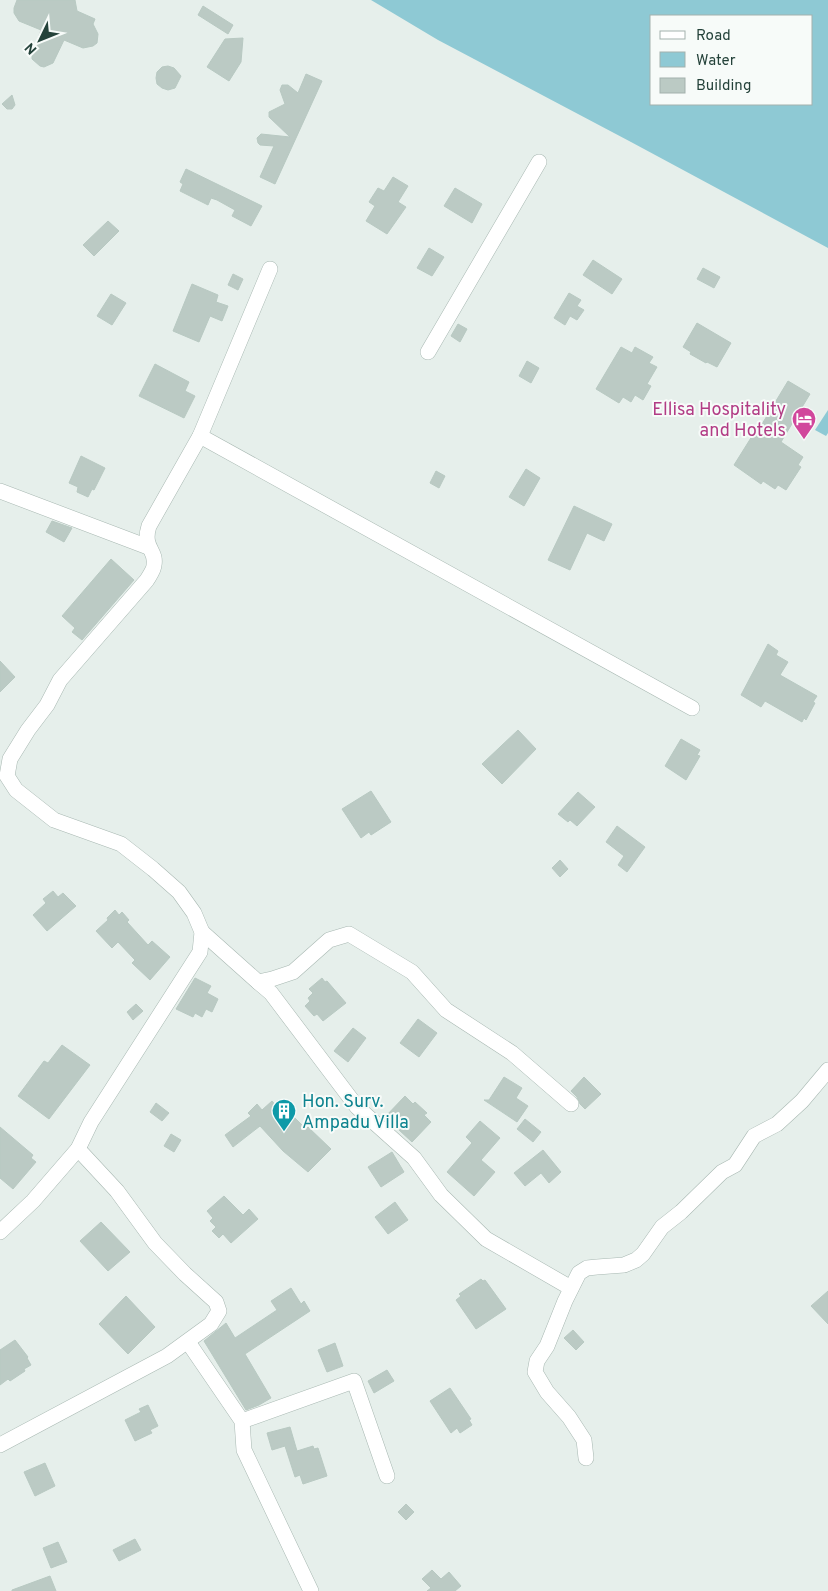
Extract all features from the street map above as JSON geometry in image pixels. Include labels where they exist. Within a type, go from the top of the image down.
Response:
[{"type":"street","points":[[428,352],[539,162]]},
{"type":"street","points":[[270,269],[200,436],[145,536],[148,548],[153,554],[154,566],[147,580],[60,680],[47,704],[10,759],[7,776],[16,790],[54,820],[121,844],[179,892],[194,913],[202,932],[271,994],[358,1107],[414,1158],[441,1195],[486,1239],[571,1288]]},
{"type":"street","points":[[200,436],[692,708]]},
{"type":"street","points":[[0,491],[148,548]]},
{"type":"street","points":[[0,1232],[33,1201],[78,1149],[91,1122],[200,952],[202,932]]},
{"type":"street","points":[[258,982],[293,972],[329,940],[349,934],[412,972],[446,1010],[512,1052],[571,1104]]},
{"type":"street","points":[[586,1458],[584,1440],[569,1417],[547,1392],[535,1372],[537,1361],[547,1346],[579,1273],[587,1268],[624,1265],[636,1260],[643,1254],[662,1227],[681,1212],[722,1172],[735,1165],[754,1136],[777,1124],[802,1102],[822,1089],[828,1070]]},
{"type":"street","points":[[0,1445],[167,1356],[211,1324],[219,1311],[216,1302],[155,1243],[117,1191],[78,1149]]},
{"type":"street","points":[[188,1342],[242,1421],[244,1450],[311,1591]]},
{"type":"street","points":[[242,1421],[354,1381],[387,1476]]},
{"type":"water","points":[[371,0],[828,0],[828,248],[438,40]]},
{"type":"water","points":[[828,410],[828,433],[826,436],[815,430]]},
{"type":"building","points":[[17,0],[75,0],[77,11],[95,19],[93,24],[98,34],[97,43],[83,48],[64,40],[53,63],[44,67],[40,66],[32,59],[32,54],[41,30],[19,21],[14,13]]},
{"type":"building","points":[[203,6],[233,25],[228,34],[198,15]]},
{"type":"building","points":[[243,38],[241,62],[229,81],[207,67],[225,39]]},
{"type":"building","points":[[162,67],[174,68],[181,76],[175,88],[168,90],[157,84],[156,78],[157,72]]},
{"type":"building","points":[[306,74],[322,81],[275,184],[260,177],[274,146],[260,145],[257,138],[261,134],[290,137],[269,117],[269,112],[285,104],[280,90],[282,85],[288,85],[298,93]]},
{"type":"building","points":[[12,95],[15,105],[12,109],[7,109],[2,104]]},
{"type":"building","points":[[186,169],[262,206],[251,226],[232,216],[235,210],[217,200],[211,198],[208,205],[180,191],[183,184],[180,182]]},
{"type":"building","points":[[393,177],[408,186],[398,202],[406,207],[387,234],[366,221],[375,206],[369,202],[378,188],[384,191]]},
{"type":"building","points":[[455,188],[482,204],[472,223],[444,206]]},
{"type":"building","points":[[108,221],[119,231],[94,256],[83,245]]},
{"type":"building","points":[[429,248],[444,257],[432,276],[417,268]]},
{"type":"building","points":[[593,260],[622,279],[612,294],[583,275]]},
{"type":"building","points":[[703,268],[720,277],[714,288],[697,279]]},
{"type":"building","points":[[233,274],[243,279],[238,290],[228,285]]},
{"type":"building","points":[[192,284],[218,295],[216,302],[228,306],[222,321],[210,316],[199,342],[173,331]]},
{"type":"building","points":[[569,293],[581,300],[577,306],[584,310],[577,320],[570,316],[565,325],[554,318]]},
{"type":"building","points":[[111,294],[126,303],[112,325],[97,316]]},
{"type":"building","points":[[697,323],[731,343],[717,367],[690,354],[691,352],[683,347]]},
{"type":"building","points":[[458,324],[467,329],[460,342],[451,336]]},
{"type":"building","points":[[621,347],[632,353],[635,347],[653,357],[649,363],[657,367],[647,384],[651,386],[643,400],[635,395],[631,402],[623,397],[619,403],[596,389]]},
{"type":"building","points":[[527,361],[539,368],[531,383],[519,376]]},
{"type":"building","points":[[155,364],[189,382],[185,391],[195,396],[184,418],[139,396]]},
{"type":"building","points":[[788,381],[810,394],[781,442],[803,457],[798,465],[801,467],[786,490],[778,485],[775,489],[763,481],[761,484],[734,465],[754,433],[756,434]]},
{"type":"building","points":[[81,456],[105,468],[94,490],[92,489],[88,497],[77,492],[78,487],[69,483]]},
{"type":"building","points":[[526,469],[540,478],[524,506],[509,497]]},
{"type":"building","points":[[436,471],[445,476],[439,488],[430,483]]},
{"type":"building","points":[[574,506],[612,524],[604,541],[587,533],[570,570],[548,560]]},
{"type":"building","points":[[52,521],[72,528],[64,542],[46,532]]},
{"type":"building","points":[[111,559],[134,580],[82,640],[72,632],[75,628],[62,616]]},
{"type":"building","points":[[768,644],[778,651],[776,655],[788,662],[780,675],[817,696],[806,720],[804,718],[802,722],[765,701],[761,707],[741,695]]},
{"type":"building","points":[[0,661],[15,677],[0,692]]},
{"type":"building","points":[[518,730],[536,749],[502,784],[482,764]]},
{"type":"building","points":[[681,739],[700,750],[697,755],[700,756],[686,780],[665,766]]},
{"type":"building","points":[[371,791],[391,822],[371,835],[369,832],[361,838],[342,809]]},
{"type":"building","points":[[578,792],[595,807],[577,826],[558,814]]},
{"type":"building","points":[[617,826],[645,847],[627,872],[618,865],[624,856],[606,842]]},
{"type":"building","points":[[560,860],[568,869],[560,877],[552,868]]},
{"type":"building","points":[[53,891],[58,897],[63,893],[76,906],[47,931],[33,915],[46,903],[43,899]]},
{"type":"building","points":[[115,910],[119,915],[122,912],[129,920],[127,922],[148,945],[152,941],[170,957],[150,980],[132,963],[135,960],[118,942],[112,948],[96,931],[108,920],[107,918]]},
{"type":"building","points":[[195,978],[211,986],[207,993],[218,999],[212,1012],[206,1009],[202,1017],[195,1013],[193,1017],[176,1009]]},
{"type":"building","points":[[322,978],[325,982],[327,981],[346,1003],[323,1021],[317,1014],[314,1016],[305,1006],[310,1001],[308,998],[313,993],[309,989]]},
{"type":"building","points":[[136,1004],[143,1011],[133,1020],[127,1012]]},
{"type":"building","points":[[418,1019],[437,1033],[419,1057],[400,1043]]},
{"type":"building","points":[[353,1028],[366,1038],[348,1062],[334,1051]]},
{"type":"building","points":[[62,1045],[90,1065],[49,1119],[18,1096],[44,1061],[48,1063]]},
{"type":"building","points":[[504,1077],[522,1088],[516,1098],[528,1106],[517,1122],[484,1100],[489,1100]]},
{"type":"building","points":[[584,1077],[601,1094],[585,1109],[571,1091]]},
{"type":"building","points":[[405,1096],[427,1113],[424,1115],[431,1122],[412,1142],[385,1117]]},
{"type":"building","points":[[272,1101],[284,1115],[290,1119],[293,1116],[306,1129],[308,1127],[331,1149],[308,1172],[283,1151],[260,1126],[233,1147],[225,1135],[251,1116],[248,1113],[257,1104],[262,1110]]},
{"type":"building","points":[[156,1103],[169,1113],[162,1121],[150,1112]]},
{"type":"building","points":[[525,1119],[541,1132],[533,1142],[517,1129]]},
{"type":"building","points":[[480,1121],[500,1138],[481,1160],[495,1172],[474,1196],[447,1172],[472,1143],[466,1137]]},
{"type":"building","points":[[0,1127],[33,1155],[31,1158],[36,1162],[13,1189],[0,1178]]},
{"type":"building","points":[[171,1134],[181,1140],[174,1152],[164,1146]]},
{"type":"building","points":[[543,1150],[561,1172],[549,1183],[541,1173],[525,1186],[514,1173]]},
{"type":"building","points":[[392,1152],[404,1172],[381,1187],[368,1167]]},
{"type":"building","points":[[224,1196],[243,1215],[249,1209],[258,1219],[231,1243],[223,1234],[219,1238],[212,1231],[216,1227],[210,1221],[213,1218],[207,1211]]},
{"type":"building","points":[[395,1202],[408,1220],[388,1234],[375,1217]]},
{"type":"building","points":[[101,1222],[130,1252],[108,1271],[80,1241]]},
{"type":"building","points":[[481,1279],[485,1280],[506,1309],[476,1329],[456,1300],[461,1296],[459,1294]]},
{"type":"building","points":[[291,1288],[301,1304],[304,1301],[310,1311],[245,1354],[271,1398],[246,1410],[204,1341],[226,1323],[235,1338],[277,1310],[271,1301]]},
{"type":"building","points":[[828,1291],[828,1324],[811,1306]]},
{"type":"building","points":[[126,1296],[155,1327],[128,1354],[99,1324]]},
{"type":"building","points":[[573,1330],[584,1342],[576,1350],[564,1338]]},
{"type":"building","points":[[15,1340],[28,1357],[31,1365],[10,1381],[8,1379],[0,1385],[0,1350]]},
{"type":"building","points":[[335,1343],[343,1366],[327,1372],[318,1350]]},
{"type":"building","points":[[387,1370],[394,1381],[374,1393],[368,1381]]},
{"type":"building","points":[[450,1388],[471,1419],[469,1420],[472,1425],[460,1433],[457,1428],[451,1433],[430,1401]]},
{"type":"building","points":[[148,1405],[158,1426],[150,1430],[152,1433],[135,1441],[125,1420],[141,1412],[139,1409]]},
{"type":"building","points":[[290,1427],[297,1451],[313,1446],[314,1449],[318,1448],[327,1476],[303,1484],[300,1475],[295,1477],[285,1446],[272,1450],[267,1433]]},
{"type":"building","points":[[45,1463],[55,1486],[35,1496],[24,1472]]},
{"type":"building","points":[[406,1504],[414,1512],[406,1520],[398,1512]]},
{"type":"building","points":[[135,1539],[141,1550],[119,1561],[113,1550]]},
{"type":"building","points":[[58,1542],[67,1562],[51,1568],[43,1548]]},
{"type":"building","points":[[432,1570],[441,1579],[449,1572],[461,1586],[455,1591],[427,1591],[431,1588],[422,1579]]},
{"type":"building","points":[[50,1576],[56,1591],[12,1591],[12,1590]]},
{"type":"place","name":"Ellisa Hospitality and Hotels","points":[[804,440]]},
{"type":"place","name":"Hon. Surv. Ampadu Villa","points":[[284,1132]]}]
